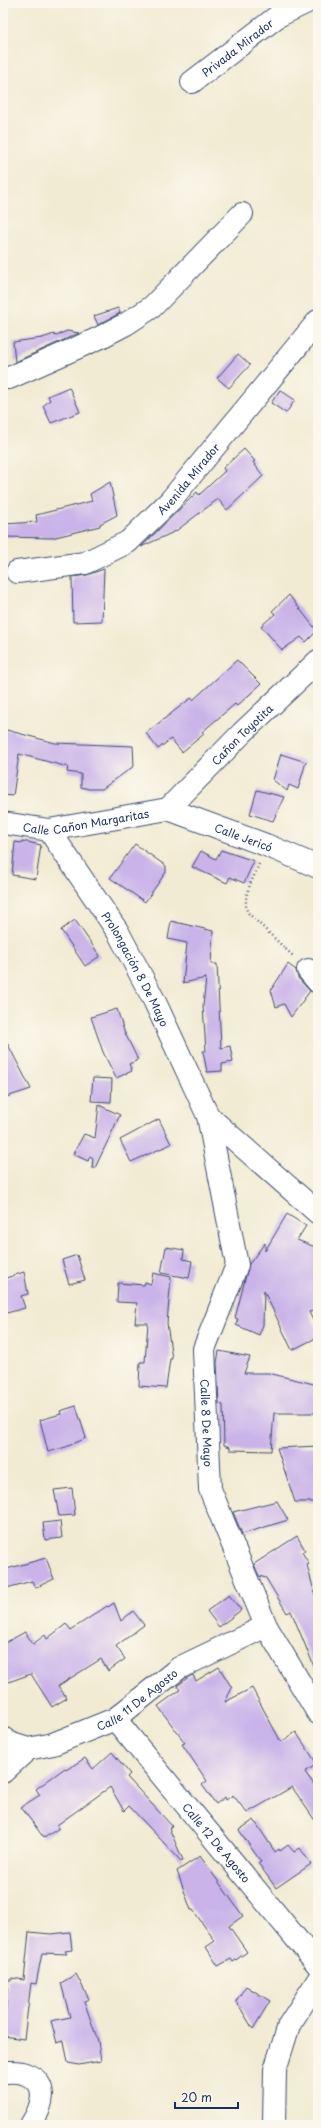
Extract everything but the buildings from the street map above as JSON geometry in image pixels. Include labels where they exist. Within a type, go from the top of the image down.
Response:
[{"type":"street","name":"Privada Mirador","points":[[192,82],[278,16],[305,3]]},
{"type":"street","points":[[3,378],[9,378],[99,338],[126,324],[152,307],[242,214]]},
{"type":"street","name":"Avenida Mirador","points":[[17,572],[85,563],[128,542],[170,501],[318,321]]},
{"type":"street","name":"Cañon Toyotita","points":[[168,809],[242,733],[318,661]]},
{"type":"street","name":"Calle Cañon Margaritas","points":[[3,824],[49,830],[168,809]]},
{"type":"street","name":"Calle Jericó","points":[[168,809],[266,845],[318,867]]},
{"type":"street","name":"Prolongación 8 De Mayo","points":[[49,830],[118,932],[154,1000],[208,1116]]},
{"type":"street","points":[[208,1116],[318,1213]]},
{"type":"street","name":"Calle 8 De Mayo","points":[[208,1116],[237,1265],[204,1349],[210,1489],[266,1626],[318,1713]]},
{"type":"street","name":"Calle 11 De Agosto","points":[[3,1738],[8,1743],[28,1749],[53,1744],[115,1719],[179,1668],[266,1626]]},
{"type":"street","name":"Calle 12 De Agosto","points":[[115,1719],[318,1965]]},
{"type":"street","points":[[3,1772],[28,1749]]},
{"type":"street","points":[[274,2125],[275,2070],[289,2025],[318,1980]]},
{"type":"street","points":[[3,2072],[24,2073],[38,2081],[43,2094],[39,2113],[31,2125]]},
{"type":"path","points":[[266,845],[245,900],[248,913],[313,976]]}]
